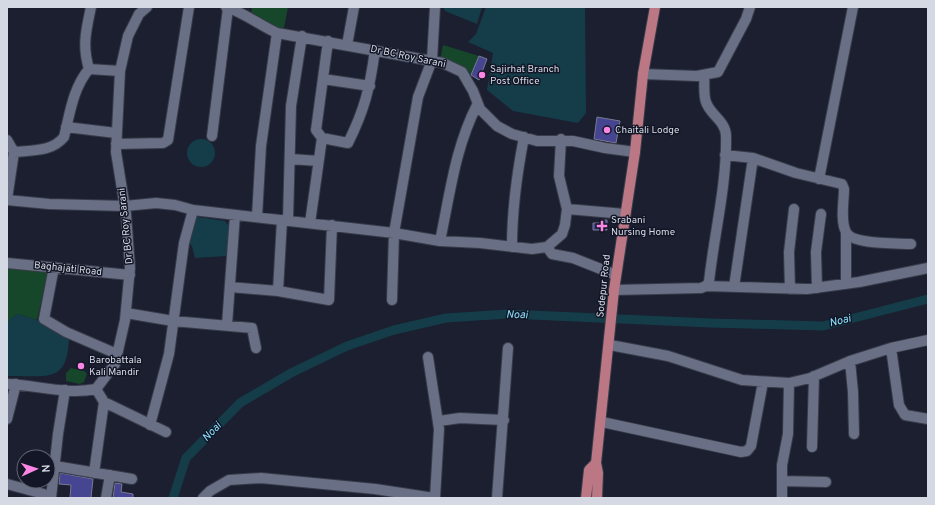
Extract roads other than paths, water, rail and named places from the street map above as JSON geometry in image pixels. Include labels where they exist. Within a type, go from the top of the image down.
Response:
[{"type":"main road","name":"Sodepur Road","points":[[597,498],[598,473],[596,463],[602,422],[614,290],[635,152],[643,74],[655,7]]},
{"type":"main road","points":[[586,498],[589,470],[596,463]]},
{"type":"street","points":[[89,69],[84,52],[84,42],[91,7]]},
{"type":"street","name":"Dr BC Roy Sarani","points":[[96,389],[115,364],[126,312],[130,275],[125,206],[116,144],[120,72],[128,36],[139,14],[147,7]]},
{"type":"street","points":[[116,144],[162,143],[168,140],[189,7]]},
{"type":"street","points":[[212,136],[227,7]]},
{"type":"street","name":"Dr BC Roy Sarani","points":[[227,7],[246,11],[259,25],[277,33],[347,44],[443,63],[462,72],[473,91],[477,105],[497,126],[512,134],[537,141],[561,139],[605,148],[635,152]]},
{"type":"street","points":[[347,44],[354,7]]},
{"type":"street","points":[[392,300],[394,233],[418,98],[432,60],[435,7]]},
{"type":"street","points":[[643,74],[704,75],[718,72],[746,20],[750,7]]},
{"type":"street","points":[[819,179],[853,7]]},
{"type":"street","points":[[257,217],[262,146],[277,33]]},
{"type":"street","points":[[278,291],[291,159],[291,106],[302,36]]},
{"type":"street","points":[[328,41],[316,130],[322,138],[348,143],[362,115],[370,86],[375,50]]},
{"type":"street","points":[[89,69],[120,72]]},
{"type":"street","points":[[14,152],[51,148],[59,143],[64,137],[76,89],[82,77],[89,69]]},
{"type":"street","points":[[704,75],[706,104],[725,127],[725,155],[722,192],[713,242],[709,282],[706,286]]},
{"type":"street","points":[[323,79],[370,86]]},
{"type":"street","points":[[440,241],[455,163],[466,128],[477,105]]},
{"type":"street","points":[[66,127],[116,133]]},
{"type":"street","points":[[512,246],[515,198],[524,137]]},
{"type":"street","points":[[310,223],[322,138]]},
{"type":"street","points":[[7,140],[14,152],[7,199],[49,204],[125,206],[156,203],[175,205],[193,210],[394,233],[440,241],[512,246],[532,249],[547,247],[562,234],[565,225],[567,209],[559,176],[561,139]]},
{"type":"street","points":[[725,155],[753,158],[844,186],[846,284]]},
{"type":"street","points":[[734,287],[753,158]]},
{"type":"street","points":[[291,159],[318,161]]},
{"type":"street","points":[[567,209],[625,214]]},
{"type":"street","points":[[790,289],[789,252],[794,209]]},
{"type":"street","points":[[150,425],[169,354],[184,243],[193,210]]},
{"type":"street","points":[[227,325],[235,214]]},
{"type":"street","points":[[817,288],[816,252],[821,214]]},
{"type":"street","points":[[230,287],[278,291],[329,300],[332,226]]},
{"type":"street","points":[[846,233],[852,238],[862,241],[911,244]]},
{"type":"street","points":[[547,247],[552,254],[573,258],[616,275]]},
{"type":"street","name":"Baghajati Road","points":[[7,263],[130,275]]},
{"type":"street","points":[[54,267],[44,319],[66,332],[117,354]]},
{"type":"street","points":[[614,290],[701,288],[706,286],[790,289],[817,288],[846,284],[928,268]]},
{"type":"street","points":[[126,312],[173,321],[252,328],[256,348]]},
{"type":"street","points":[[610,341],[668,356],[742,380],[789,384],[814,376],[850,361],[891,348],[928,340]]},
{"type":"street","points":[[498,498],[508,348]]},
{"type":"street","points":[[891,348],[899,406],[905,415],[928,419]]},
{"type":"street","points":[[203,498],[210,491],[229,480],[261,478],[375,489],[435,498],[439,448],[438,421],[428,357]]},
{"type":"street","points":[[850,361],[853,392],[854,434]]},
{"type":"street","points":[[812,447],[814,376]]},
{"type":"street","points":[[602,422],[741,452],[747,451],[751,446],[763,382]]},
{"type":"street","points":[[7,419],[12,384],[65,390],[96,389],[104,402],[166,432]]},
{"type":"street","points":[[782,498],[782,465],[788,434],[789,384]]},
{"type":"street","points":[[56,455],[65,390]]},
{"type":"street","points":[[94,473],[104,402]]},
{"type":"street","points":[[438,421],[467,418],[504,420]]},
{"type":"street","points":[[56,466],[132,479]]},
{"type":"street","points":[[106,498],[110,475]]},
{"type":"street","points":[[782,482],[826,482]]},
{"type":"street","points":[[7,484],[51,497]]},
{"type":"water","points":[[443,7],[482,7],[477,24],[445,11]]},
{"type":"water","points":[[486,7],[585,7],[586,113],[578,123],[513,111],[487,90],[493,53],[468,42],[476,34]]},
{"type":"water","points":[[201,139],[211,143],[215,153],[211,163],[201,167],[191,163],[187,153],[191,143]]},
{"type":"water","points":[[191,216],[225,221],[232,230],[226,256],[195,258],[192,246],[185,240]]},
{"type":"water","points":[[18,314],[46,323],[69,337],[68,352],[64,363],[59,370],[44,376],[8,376],[7,326],[10,319]]},
{"type":"waterway","name":"Noai","points":[[173,498],[186,458],[240,403],[291,373],[347,346],[394,330],[446,318],[508,314],[711,323],[823,326],[928,299]]},
{"type":"place","name":"Sajirhat Branch Post Office","points":[[482,75]]},
{"type":"place","name":"Chaitali Lodge","points":[[607,130]]},
{"type":"place","name":"Srabani Nursing Home","points":[[602,226]]},
{"type":"place","name":"Barobattala Kali Mandir","points":[[81,366]]}]
